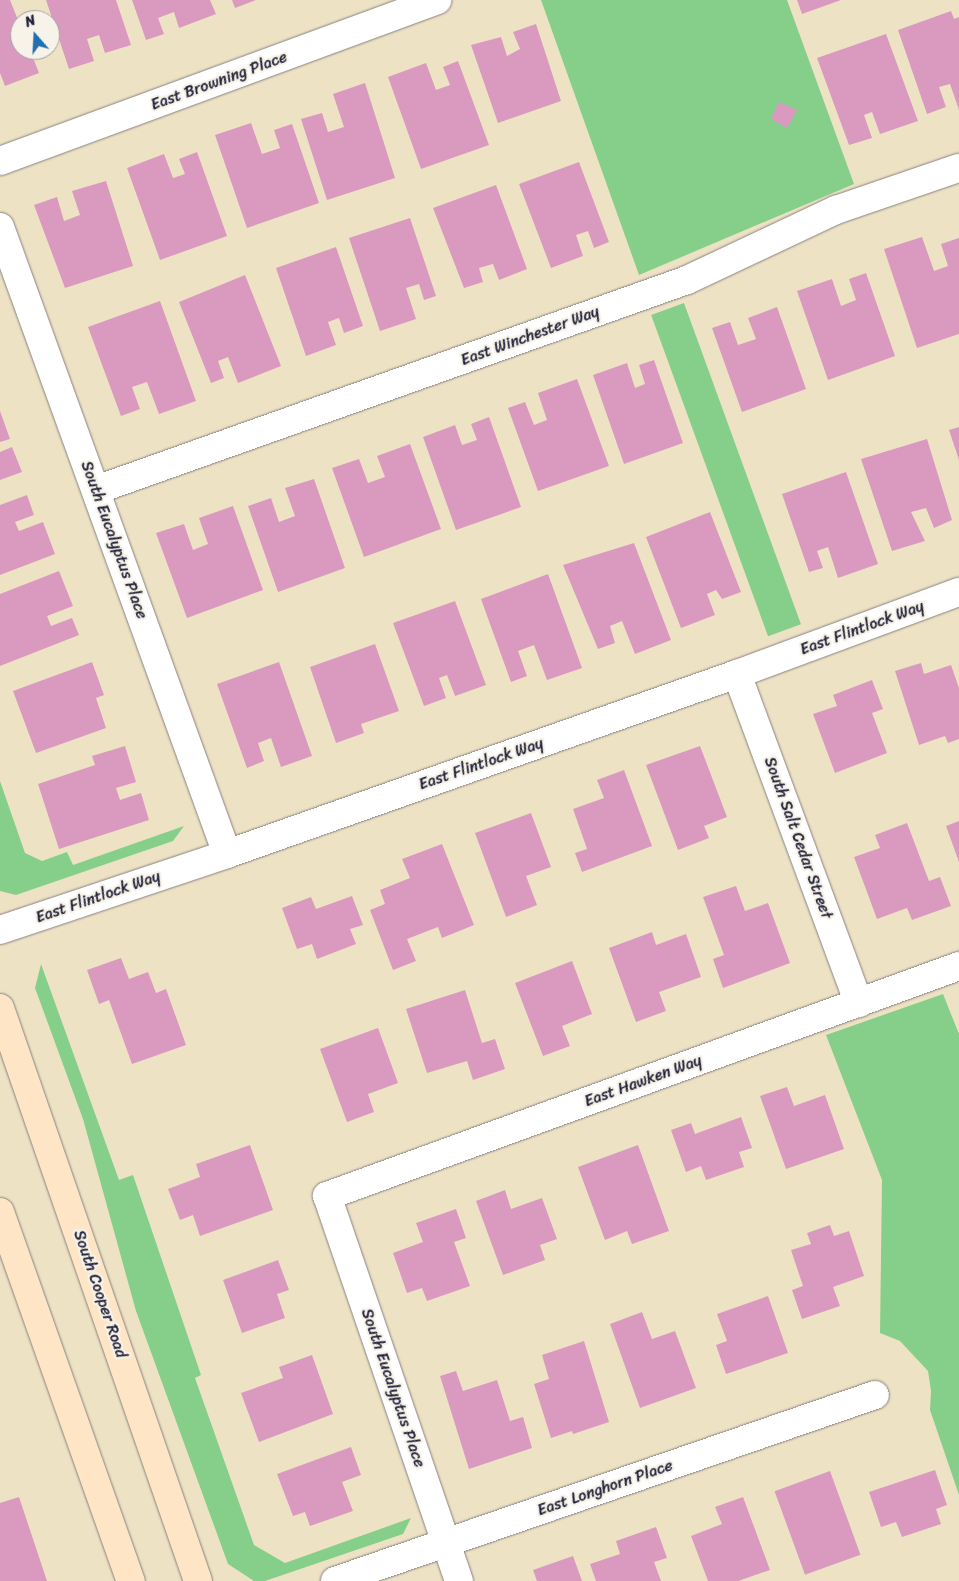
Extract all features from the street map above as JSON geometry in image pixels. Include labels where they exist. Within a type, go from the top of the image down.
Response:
[{"type":"main road","name":"South Cooper Road","points":[[0,1008],[198,1581]]},
{"type":"main road","points":[[0,1212],[131,1581]]},
{"type":"street","name":"East Browning Place","points":[[0,161],[437,0]]},
{"type":"street","name":"East Winchester Way","points":[[96,490],[687,280],[836,210],[959,168]]},
{"type":"street","name":"South Eucalyptus Place","points":[[0,227],[227,854]]},
{"type":"street","name":"East Flintlock Way","points":[[0,930],[227,854],[738,674],[959,592]]},
{"type":"street","name":"South Salt Cedar Street","points":[[738,674],[860,1003]]},
{"type":"street","name":"East Hawken Way","points":[[327,1196],[959,966]]},
{"type":"street","name":"South Eucalyptus Place","points":[[327,1196],[459,1581]]},
{"type":"street","name":"East Longhorn Place","points":[[335,1581],[875,1395]]},
{"type":"green space","points":[[541,0],[787,0],[854,184],[639,275]]},
{"type":"green space","points":[[684,303],[801,624],[768,636],[651,315]]},
{"type":"green space","points":[[0,781],[25,853],[42,861],[67,852],[73,865],[184,826],[173,841],[16,895],[0,891]]},
{"type":"green space","points":[[41,964],[119,1180],[133,1175],[201,1375],[195,1378],[254,1545],[285,1563],[411,1518],[403,1534],[265,1581],[254,1581],[228,1564],[136,1311],[83,1119],[35,988]]},
{"type":"green space","points":[[943,994],[959,1034],[959,1495],[930,1410],[931,1391],[928,1371],[900,1341],[880,1333],[882,1180],[826,1035]]},
{"type":"building","points":[[0,0],[10,0],[14,10],[10,10],[10,60],[34,60],[39,73],[5,86],[0,73]]},
{"type":"building","points":[[46,0],[116,0],[131,45],[105,53],[99,35],[87,39],[94,61],[69,69],[60,42],[60,10],[49,10]]},
{"type":"building","points":[[132,0],[210,0],[216,14],[179,28],[174,12],[158,18],[164,34],[146,40]]},
{"type":"building","points":[[232,0],[256,0],[235,8]]},
{"type":"building","points":[[797,0],[841,0],[802,14]]},
{"type":"building","points":[[951,11],[954,19],[959,17],[959,110],[950,84],[939,87],[946,107],[927,114],[898,30]]},
{"type":"building","points":[[536,24],[561,101],[498,123],[471,45],[501,37],[507,56],[520,49],[513,32]]},
{"type":"building","points":[[886,34],[918,121],[880,134],[872,112],[864,115],[872,138],[849,145],[817,58]]},
{"type":"building","points":[[458,61],[489,145],[421,169],[388,77],[426,63],[436,90],[450,85],[443,67]]},
{"type":"building","points":[[365,83],[395,178],[327,200],[301,119],[322,113],[328,132],[344,127],[333,94]]},
{"type":"building","points":[[779,102],[797,110],[787,128],[771,119]]},
{"type":"building","points":[[251,123],[262,154],[280,148],[274,130],[292,124],[319,203],[247,228],[215,135]]},
{"type":"building","points":[[197,152],[227,236],[160,260],[127,168],[164,154],[173,178],[185,174],[179,159]]},
{"type":"building","points":[[579,162],[609,242],[594,248],[588,231],[576,235],[583,256],[551,268],[519,184]]},
{"type":"building","points":[[106,181],[133,266],[65,288],[34,205],[57,197],[64,221],[80,215],[72,191]]},
{"type":"building","points":[[496,185],[527,269],[499,280],[493,264],[479,268],[483,282],[464,288],[433,208]]},
{"type":"building","points":[[410,218],[436,296],[424,300],[419,284],[406,288],[416,319],[380,331],[349,238]]},
{"type":"building","points":[[922,237],[934,271],[948,266],[941,244],[959,238],[959,334],[917,348],[884,249]]},
{"type":"building","points":[[336,247],[363,326],[344,333],[339,318],[328,322],[336,345],[306,356],[276,268]]},
{"type":"building","points":[[866,273],[895,356],[828,380],[797,291],[832,279],[841,306],[856,300],[849,279]]},
{"type":"building","points":[[245,275],[281,366],[238,383],[228,357],[218,361],[224,378],[211,383],[179,302]]},
{"type":"building","points":[[160,301],[196,401],[159,414],[147,382],[132,387],[140,409],[121,416],[88,327]]},
{"type":"building","points":[[777,307],[806,389],[742,412],[712,328],[730,322],[738,345],[756,339],[748,318]]},
{"type":"building","points":[[654,360],[683,443],[624,464],[593,375],[627,363],[635,388],[645,384],[639,365]]},
{"type":"building","points":[[577,379],[609,466],[538,491],[508,408],[525,402],[534,425],[547,420],[538,393]]},
{"type":"building","points":[[0,411],[10,439],[0,442]]},
{"type":"building","points":[[489,417],[521,507],[456,530],[423,437],[455,425],[462,445],[477,440],[471,424]]},
{"type":"building","points":[[959,427],[959,460],[949,430]]},
{"type":"building","points":[[927,439],[952,520],[934,528],[926,508],[911,512],[925,541],[892,551],[861,459]]},
{"type":"building","points":[[410,444],[441,529],[364,557],[332,468],[359,459],[368,483],[385,477],[377,456]]},
{"type":"building","points":[[12,447],[22,472],[0,480],[0,452]]},
{"type":"building","points":[[846,472],[878,564],[838,578],[828,547],[817,551],[823,568],[809,572],[782,494]]},
{"type":"building","points":[[314,479],[345,568],[278,592],[248,506],[271,498],[279,522],[295,516],[285,488]]},
{"type":"building","points":[[27,495],[34,515],[15,522],[19,531],[43,522],[55,554],[0,575],[0,505]]},
{"type":"building","points":[[233,506],[263,590],[187,618],[156,533],[184,524],[193,550],[208,544],[199,518]]},
{"type":"building","points":[[710,512],[741,592],[722,599],[716,590],[707,594],[715,615],[681,628],[646,537]]},
{"type":"building","points":[[634,543],[671,640],[635,654],[622,621],[610,626],[615,643],[598,649],[563,565]]},
{"type":"building","points":[[59,571],[73,606],[47,616],[51,626],[72,618],[79,635],[0,666],[0,594]]},
{"type":"building","points":[[548,574],[582,668],[547,680],[534,645],[518,651],[527,676],[511,682],[481,599]]},
{"type":"building","points":[[455,601],[486,685],[455,696],[447,675],[439,678],[446,698],[424,706],[393,623]]},
{"type":"building","points":[[375,644],[399,711],[361,724],[364,733],[336,743],[310,667]]},
{"type":"building","points":[[92,662],[104,695],[96,698],[106,728],[36,753],[13,691]]},
{"type":"building","points":[[279,662],[312,756],[281,767],[271,738],[258,743],[264,761],[247,768],[217,684]]},
{"type":"building","points":[[921,663],[924,674],[951,665],[959,688],[959,739],[948,743],[945,736],[919,745],[895,671]]},
{"type":"building","points":[[872,680],[883,709],[872,713],[887,753],[835,773],[813,714],[837,706],[833,695]]},
{"type":"building","points":[[125,746],[136,782],[116,788],[120,800],[141,793],[149,820],[59,849],[38,784],[95,765],[92,756]]},
{"type":"building","points":[[700,746],[727,817],[704,826],[709,838],[678,850],[646,765]]},
{"type":"building","points":[[624,770],[652,846],[582,872],[575,853],[587,849],[573,809],[604,798],[597,780]]},
{"type":"building","points":[[531,813],[551,867],[526,876],[537,905],[506,917],[475,833]]},
{"type":"building","points":[[959,821],[959,862],[946,826]]},
{"type":"building","points":[[907,823],[929,881],[940,877],[951,906],[912,920],[907,908],[877,919],[854,857],[880,848],[875,835]]},
{"type":"building","points":[[442,844],[474,925],[442,938],[438,927],[407,939],[416,961],[393,970],[370,910],[385,904],[380,890],[410,878],[402,859]]},
{"type":"building","points":[[736,886],[745,911],[768,903],[790,963],[723,988],[713,959],[724,955],[703,897]]},
{"type":"building","points":[[352,896],[363,925],[350,929],[356,944],[317,959],[312,944],[297,949],[282,908],[311,897],[316,909]]},
{"type":"building","points":[[652,932],[656,945],[686,934],[701,977],[659,992],[666,1011],[636,1022],[609,948]]},
{"type":"building","points":[[121,958],[129,979],[148,972],[156,993],[166,989],[186,1045],[132,1064],[109,1000],[99,1004],[87,970]]},
{"type":"building","points":[[572,961],[592,1014],[562,1026],[570,1046],[543,1056],[515,983]]},
{"type":"building","points":[[465,990],[482,1043],[495,1039],[505,1069],[473,1080],[467,1061],[427,1073],[406,1009]]},
{"type":"building","points":[[378,1028],[398,1083],[368,1094],[374,1112],[347,1122],[320,1049]]},
{"type":"building","points":[[787,1087],[794,1106],[825,1095],[844,1149],[786,1169],[760,1096]]},
{"type":"building","points":[[741,1117],[752,1148],[739,1152],[744,1167],[706,1180],[701,1166],[686,1172],[671,1130],[691,1123],[695,1134]]},
{"type":"building","points":[[250,1145],[273,1210],[200,1236],[193,1215],[180,1220],[168,1189],[200,1177],[196,1164]]},
{"type":"building","points":[[638,1145],[669,1231],[632,1244],[627,1231],[605,1240],[578,1167]]},
{"type":"building","points":[[505,1190],[511,1209],[542,1198],[557,1239],[540,1245],[545,1260],[503,1275],[476,1201]]},
{"type":"building","points":[[456,1209],[466,1238],[454,1242],[470,1286],[427,1301],[422,1288],[407,1293],[393,1253],[423,1242],[416,1223]]},
{"type":"building","points":[[830,1225],[834,1236],[849,1231],[864,1276],[833,1287],[840,1306],[802,1319],[792,1290],[803,1286],[791,1250],[811,1244],[807,1233]]},
{"type":"building","points":[[278,1260],[289,1290],[277,1294],[285,1318],[242,1333],[223,1280]]},
{"type":"building","points":[[768,1296],[788,1353],[726,1374],[716,1345],[727,1341],[717,1314]]},
{"type":"building","points":[[642,1312],[652,1339],[675,1331],[696,1388],[640,1408],[610,1324]]},
{"type":"building","points":[[584,1341],[609,1422],[573,1434],[572,1431],[551,1438],[534,1384],[549,1379],[542,1355]]},
{"type":"building","points":[[312,1355],[333,1414],[259,1442],[241,1393],[283,1378],[279,1367]]},
{"type":"building","points":[[456,1371],[463,1391],[497,1380],[510,1421],[523,1417],[532,1448],[469,1469],[440,1376]]},
{"type":"building","points":[[351,1447],[361,1475],[342,1482],[353,1511],[310,1526],[305,1512],[293,1516],[277,1474]]},
{"type":"building","points":[[935,1470],[947,1505],[936,1509],[941,1524],[902,1537],[896,1522],[881,1527],[869,1492]]},
{"type":"building","points":[[830,1471],[860,1555],[805,1575],[775,1491]]},
{"type":"building","points":[[19,1497],[47,1581],[0,1581],[0,1503]]},
{"type":"building","points":[[743,1497],[770,1570],[738,1581],[708,1581],[691,1536],[722,1524],[715,1507]]},
{"type":"building","points":[[656,1527],[667,1558],[654,1562],[661,1581],[596,1581],[590,1564],[620,1554],[616,1541]]},
{"type":"building","points":[[573,1556],[582,1581],[537,1581],[533,1570]]}]
